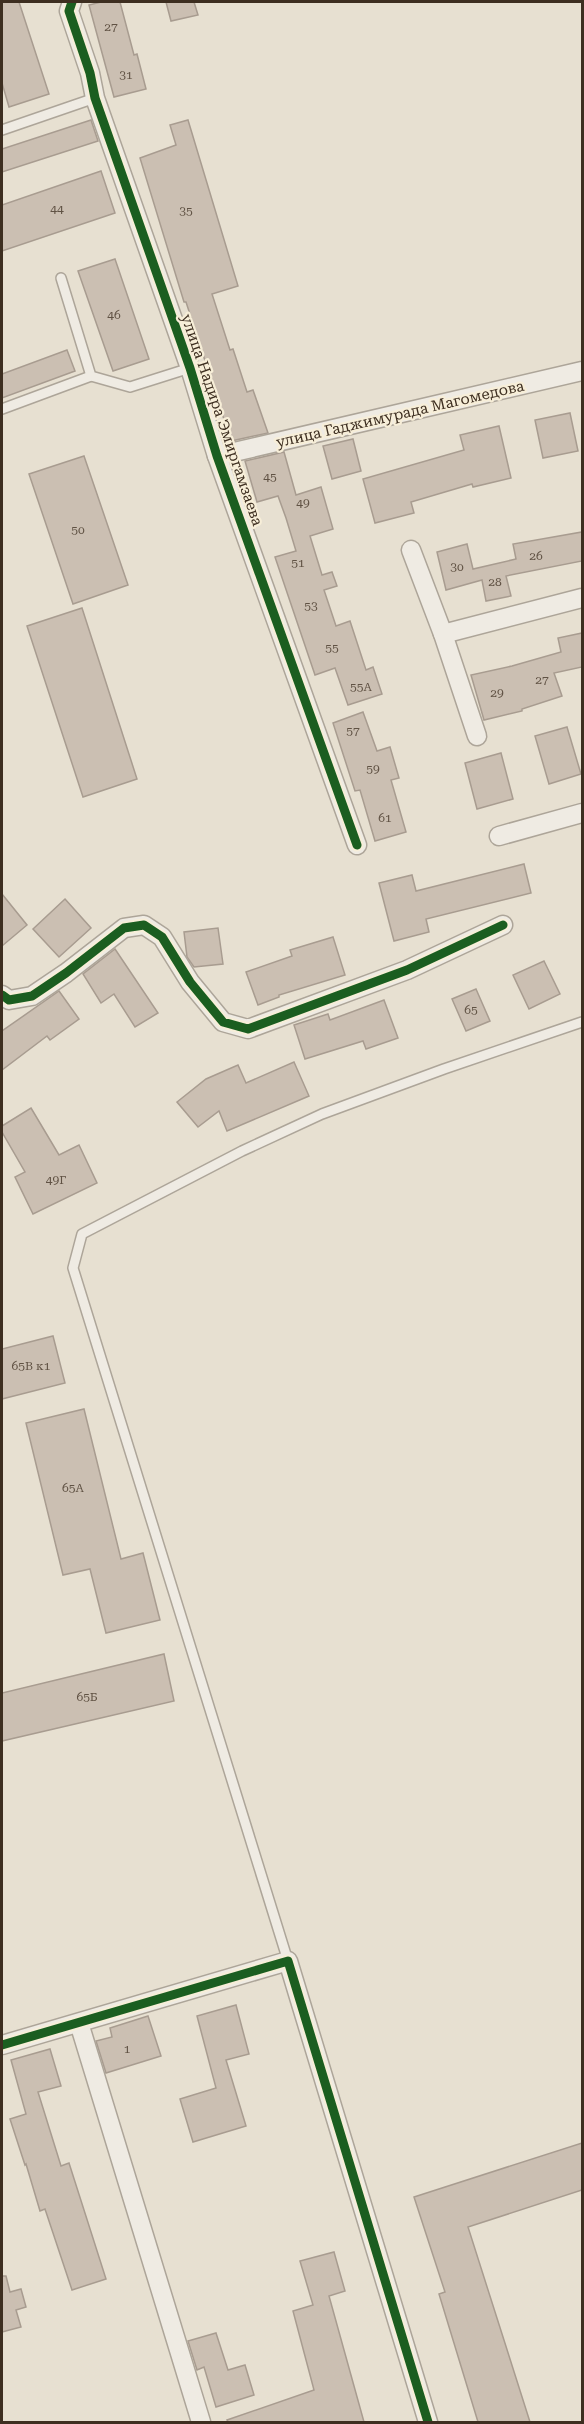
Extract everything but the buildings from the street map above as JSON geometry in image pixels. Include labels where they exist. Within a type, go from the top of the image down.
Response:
[{"type":"street","name":"улица Надира Эмиргамзаева","points":[[72,2],[69,11],[90,73],[95,98],[190,368],[217,456],[357,845]]},
{"type":"street","name":"улица Гаджимурада Магомедова","points":[[217,456],[582,371]]},
{"type":"street","points":[[411,550],[443,634],[477,736]]},
{"type":"street","points":[[443,634],[582,598]]},
{"type":"street","points":[[499,836],[582,813]]},
{"type":"street","points":[[2,995],[9,1000],[32,996],[124,928],[144,925],[162,937],[190,982],[223,1022],[248,1029],[407,970],[503,925]]},
{"type":"street","points":[[2,2045],[288,1961],[428,2422]]},
{"type":"street","points":[[79,2023],[201,2422]]},
{"type":"lane","points":[[2,130],[95,98]]},
{"type":"lane","points":[[61,278],[91,376]]},
{"type":"lane","points":[[2,409],[91,376],[129,387],[190,368]]},
{"type":"lane","points":[[288,1961],[73,1268],[82,1234],[242,1151],[322,1114],[582,1022]]},
{"type":"cycle path","points":[[72,2],[69,11],[90,73],[95,98],[190,368],[217,456],[357,845]]},
{"type":"cycle path","points":[[2,995],[9,1000],[32,996],[124,928],[144,925],[162,937],[190,982],[223,1022],[248,1029],[407,970],[503,925]]},
{"type":"cycle path","points":[[2,2045],[288,1961],[428,2422]]}]
